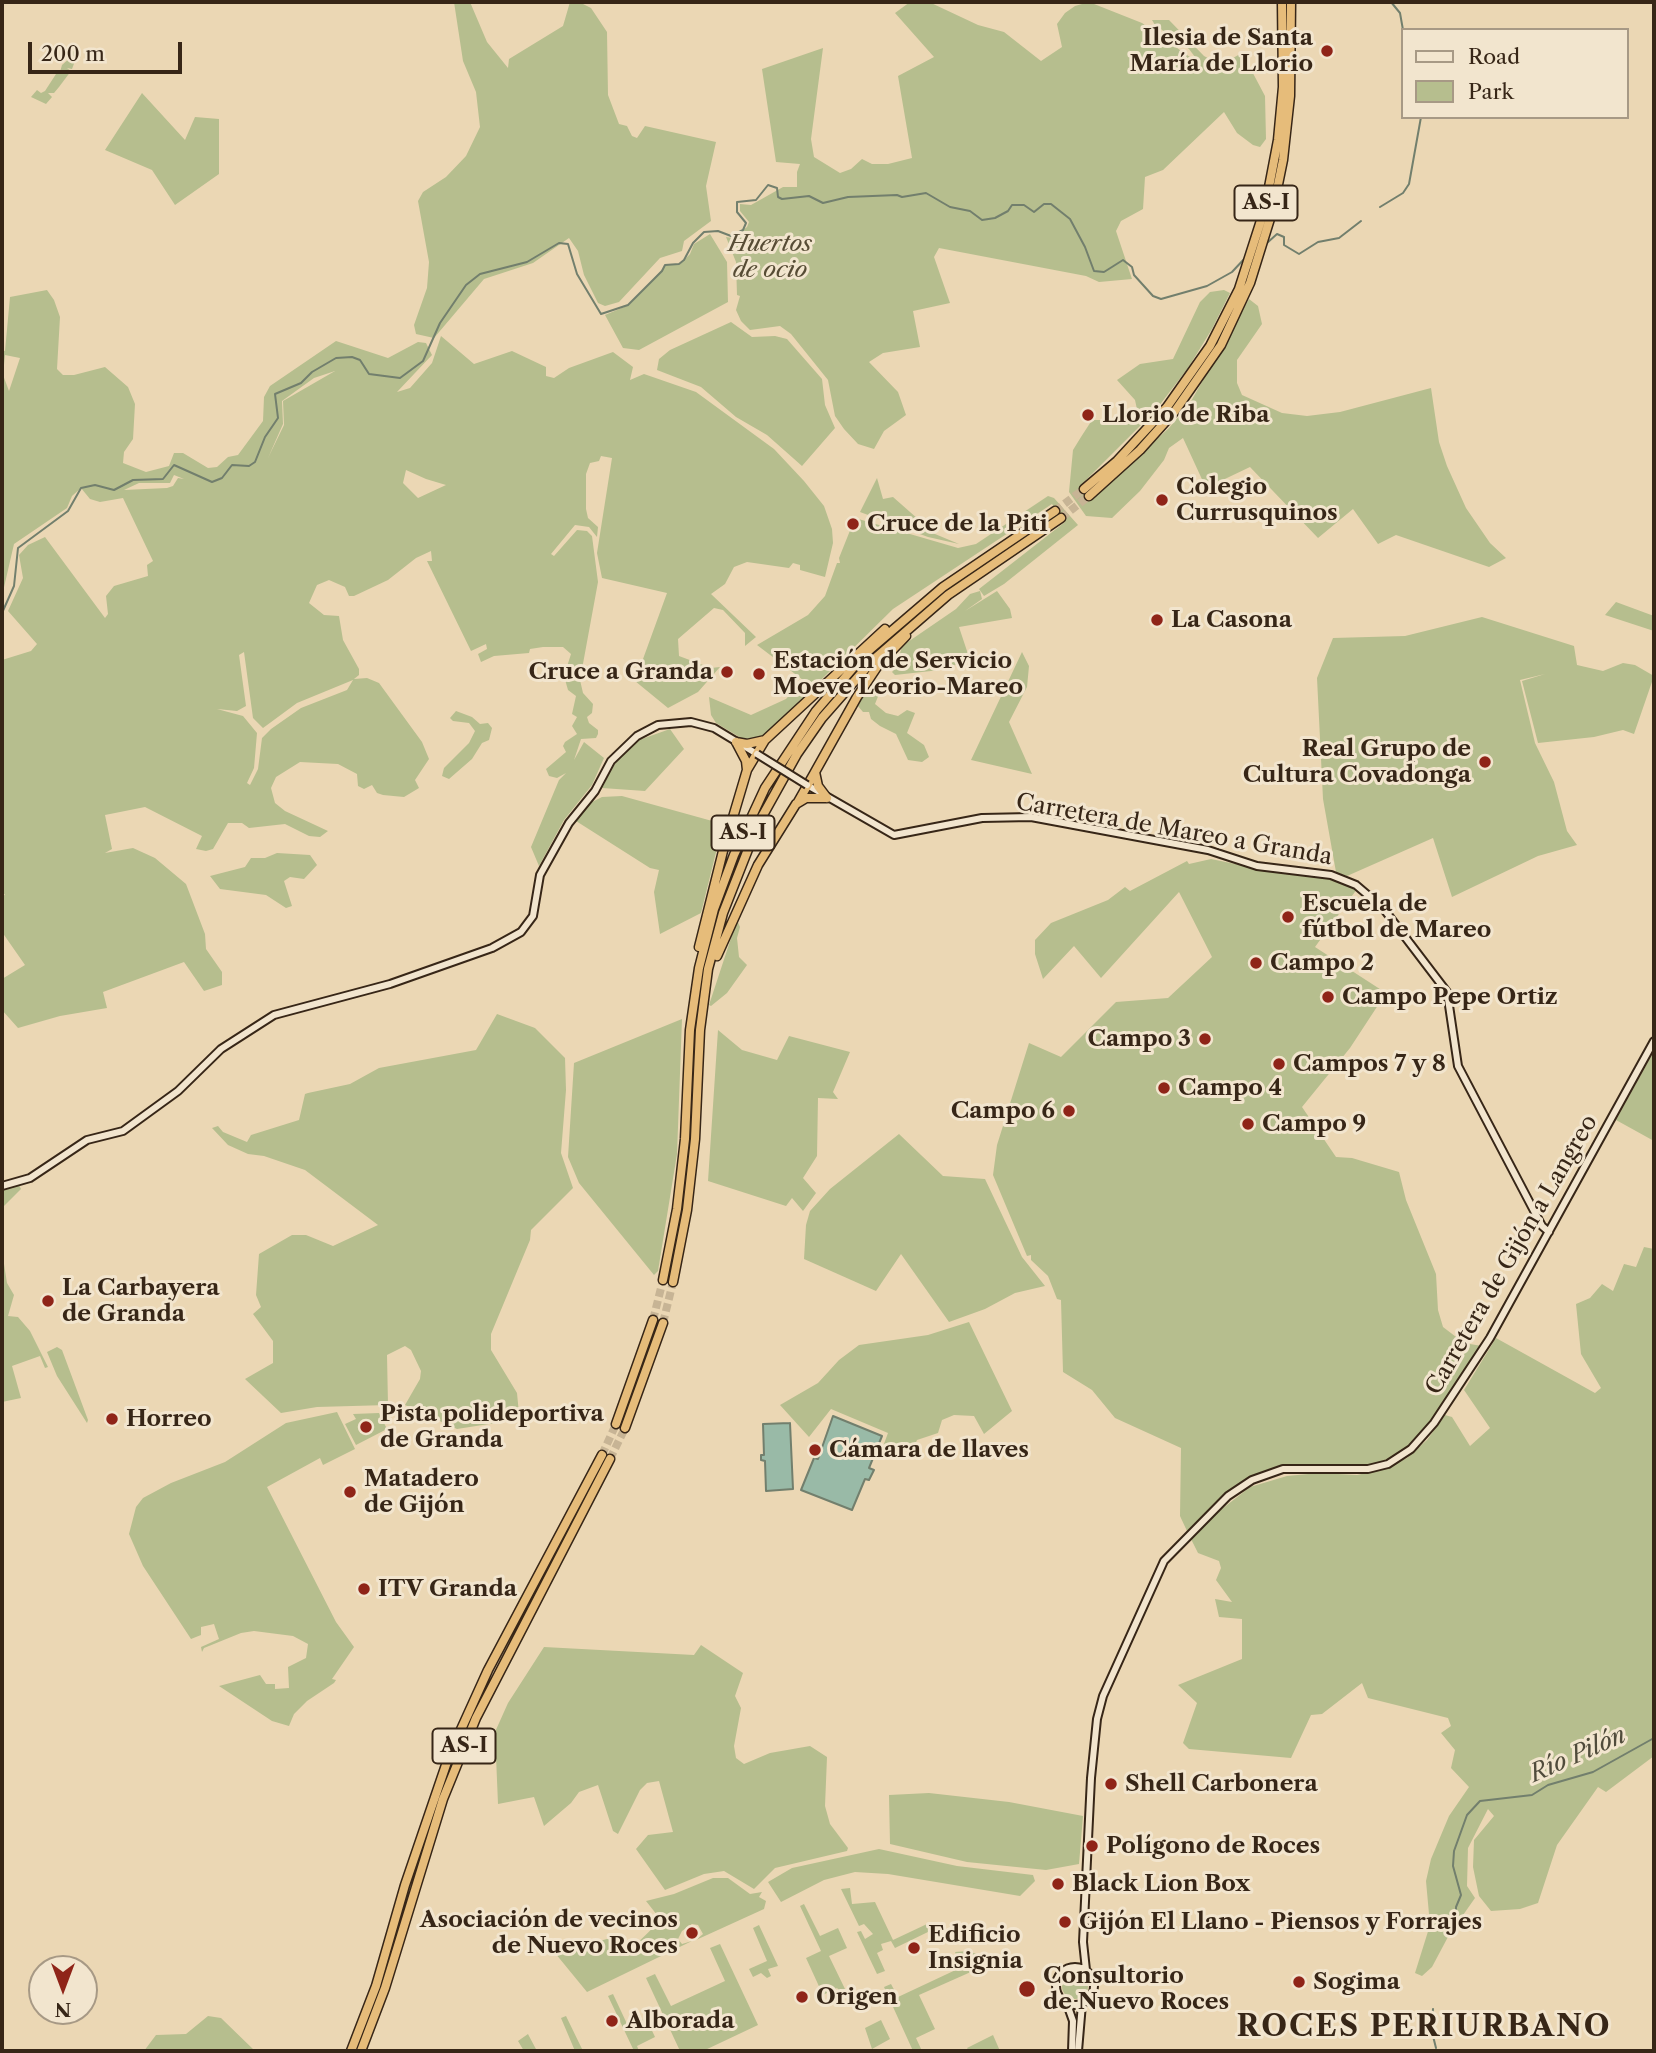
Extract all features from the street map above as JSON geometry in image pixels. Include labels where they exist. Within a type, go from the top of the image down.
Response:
[{"type":"highway","name":"AS-I","points":[[1230,316],[1265,208],[1278,140],[1283,86],[1282,2]]},
{"type":"highway","name":"AS-I","points":[[1086,493],[1167,407],[1230,316],[1255,270],[1273,209],[1290,96],[1291,2]]},
{"type":"highway","name":"AS-I","points":[[663,1280],[683,1162],[690,1030],[699,968],[715,909],[734,855],[765,788],[803,730],[839,683],[894,627],[1058,514]]},
{"type":"highway","name":"AS-I","points":[[673,1282],[687,1210],[695,1139],[700,1030],[708,969],[723,913],[743,858],[774,792],[822,718],[901,634],[946,591]]},
{"type":"highway","points":[[690,1030],[691,996],[704,925],[747,770],[765,740],[862,648],[902,615],[946,591]]},
{"type":"highway","points":[[700,1030],[720,946],[758,865],[879,664],[946,591]]},
{"type":"highway","points":[[737,742],[747,744],[765,740]]},
{"type":"highway","points":[[737,742],[747,770]]},
{"type":"highway","points":[[815,772],[818,786],[827,798]]},
{"type":"highway","points":[[796,804],[815,796],[827,798]]},
{"type":"highway","points":[[653,1320],[620,1426],[663,1323]]},
{"type":"highway","name":"AS-I","points":[[351,2051],[376,1986],[434,1797],[467,1716],[606,1457],[476,1718],[443,1799],[385,1988],[360,2051]]},
{"type":"street","name":"Carretera de Mareo a Granda","points":[[2,1186],[30,1178],[87,1140],[123,1131],[178,1091],[220,1049],[274,1015],[398,981],[492,948],[521,932],[533,916],[540,875],[569,822],[595,791],[611,761],[637,736],[658,725],[691,722],[704,724],[737,742],[827,798],[894,835],[982,818],[1031,817],[1208,850],[1257,866],[1331,875],[1356,885],[1383,908],[1447,992],[1458,1066],[1542,1226],[1549,1232]]},
{"type":"street","name":"Carretera de Gijón a Langreo","points":[[1083,1942],[1091,1779],[1097,1719],[1103,1696],[1164,1561],[1228,1496],[1252,1480],[1272,1472],[1310,1467],[1368,1469],[1388,1464],[1411,1449],[1434,1423],[1490,1338],[1654,1041]]},
{"type":"street","points":[[1072,2051],[1073,2016],[1056,1992],[1056,1981],[1080,1956],[1083,1942]]},
{"type":"street","points":[[1065,2003],[1082,2004],[1090,1998],[1094,1987],[1086,1970],[1083,1942]]},
{"type":"street","points":[[1071,1967],[1086,1970]]},
{"type":"street","points":[[1078,2051],[1082,2004]]},
{"type":"green space","points":[[454,2],[470,2],[487,42],[508,68],[509,59],[563,26],[570,2],[579,2],[591,8],[607,32],[608,95],[619,124],[627,126],[632,136],[637,138],[645,126],[716,142],[706,186],[711,221],[684,241],[682,251],[660,258],[619,302],[605,306],[598,303],[584,275],[578,251],[569,238],[533,263],[484,279],[434,338],[416,334],[414,325],[427,288],[429,262],[418,201],[423,192],[446,177],[466,156],[480,127],[476,92],[463,61]]},
{"type":"green space","points":[[910,2],[929,2],[978,25],[1004,32],[1041,61],[1062,47],[1057,24],[1065,13],[1075,6],[1089,2],[1142,23],[1201,65],[1189,49],[1152,20],[1169,20],[1204,56],[1221,65],[1240,54],[1246,60],[1265,96],[1266,139],[1260,147],[1253,145],[1237,133],[1224,112],[1163,170],[1145,177],[1143,209],[1121,221],[1116,231],[1132,279],[1099,282],[1086,276],[939,248],[934,257],[950,303],[913,311],[920,347],[883,353],[869,362],[898,392],[906,415],[884,431],[874,449],[858,444],[844,429],[835,416],[828,380],[791,334],[780,326],[750,330],[741,321],[736,310],[740,296],[737,295],[736,262],[726,237],[732,238],[747,227],[749,222],[740,211],[740,204],[751,205],[783,187],[797,187],[800,164],[776,162],[762,69],[823,48],[811,139],[814,157],[840,173],[851,169],[862,159],[872,164],[888,164],[912,158],[898,76],[934,57],[895,13]]},
{"type":"green space","points":[[68,47],[81,57],[75,61],[72,69],[67,68],[71,71],[54,93],[48,93],[52,97],[46,104],[31,97],[37,90],[41,93],[45,91],[60,72],[62,65],[71,57]]},
{"type":"green space","points":[[142,93],[185,140],[195,117],[219,119],[219,174],[175,205],[152,170],[105,150]]},
{"type":"green space","name":"Huertos de ocio","points":[[710,234],[727,262],[728,302],[639,350],[623,348],[605,315],[629,305],[666,265],[679,265],[690,254],[694,244]]},
{"type":"green space","points":[[47,290],[54,300],[60,317],[57,369],[63,375],[105,367],[128,387],[135,404],[133,439],[124,452],[123,463],[146,472],[169,466],[174,453],[183,453],[208,468],[217,467],[228,457],[238,455],[263,421],[264,397],[270,386],[336,341],[388,358],[418,342],[426,343],[432,355],[397,392],[410,388],[432,363],[441,336],[474,364],[512,351],[546,367],[546,376],[554,378],[569,368],[613,352],[633,367],[630,380],[644,374],[696,392],[774,449],[824,506],[832,529],[833,543],[825,577],[800,570],[800,565],[793,563],[789,568],[747,562],[734,567],[725,584],[711,594],[756,637],[745,646],[745,633],[723,610],[714,608],[678,639],[679,656],[711,668],[720,667],[698,692],[668,708],[635,681],[667,593],[602,578],[597,553],[612,458],[601,456],[599,461],[590,463],[586,474],[586,509],[588,518],[598,527],[597,537],[589,527],[575,525],[551,554],[554,556],[577,530],[587,531],[592,536],[598,582],[580,680],[583,693],[593,704],[592,713],[587,717],[589,723],[598,730],[598,734],[596,738],[581,739],[574,760],[584,742],[604,758],[592,785],[564,820],[539,866],[531,847],[559,780],[566,773],[557,778],[549,776],[546,769],[566,752],[563,746],[565,742],[577,734],[572,726],[577,717],[572,714],[576,696],[568,690],[564,676],[571,654],[563,647],[543,647],[530,649],[529,653],[494,656],[481,662],[478,654],[487,649],[486,644],[471,651],[427,561],[432,561],[431,551],[416,558],[388,580],[354,596],[349,596],[345,587],[329,580],[317,585],[309,603],[324,615],[339,616],[343,640],[359,669],[359,675],[354,679],[367,678],[379,683],[422,742],[429,759],[415,780],[419,788],[404,797],[383,795],[377,793],[372,785],[364,789],[358,786],[357,774],[338,764],[300,762],[276,777],[271,788],[275,803],[285,811],[328,831],[320,837],[309,836],[285,824],[249,828],[242,823],[228,823],[213,849],[206,851],[196,849],[202,836],[145,807],[105,815],[112,849],[105,853],[133,848],[155,858],[186,884],[205,934],[206,949],[222,972],[222,985],[204,991],[184,962],[103,992],[107,1008],[60,1016],[18,1028],[2,1010],[2,979],[25,965],[2,932],[2,899],[5,894],[2,894],[2,660],[31,651],[37,644],[8,611],[23,578],[19,555],[28,545],[45,537],[105,618],[108,614],[106,596],[114,586],[148,576],[147,565],[153,561],[123,498],[100,502],[90,499],[81,488],[72,496],[67,508],[14,544],[2,596],[2,350],[5,351],[10,297]],"holes":[[[5,355],[20,358],[9,391],[3,375]],[[335,371],[283,401],[284,425],[268,458],[283,424],[282,401],[314,378]],[[406,470],[446,485],[418,498],[403,483]],[[174,475],[184,479],[178,478],[173,486],[167,488],[124,490],[139,483],[170,483]],[[244,652],[253,718],[263,728],[297,703],[353,680],[347,690],[301,708],[262,738],[258,769],[250,785],[247,783],[254,768],[257,733],[243,716],[217,709],[237,711],[246,706],[239,655]]]},
{"type":"green space","points":[[1224,290],[1230,293],[1188,368],[1155,411],[1081,485],[1091,500],[1169,428],[1190,403],[1249,299],[1258,306],[1262,324],[1237,360],[1237,383],[1242,395],[1282,413],[1307,416],[1340,412],[1431,388],[1439,442],[1447,466],[1466,508],[1490,543],[1506,558],[1489,567],[1396,535],[1378,544],[1353,509],[1318,538],[1250,467],[1206,488],[1183,438],[1169,448],[1164,460],[1140,491],[1112,518],[1086,516],[1069,492],[1073,450],[1092,420],[1123,420],[1138,414],[1135,400],[1117,380],[1140,364],[1173,359],[1200,302],[1210,292]]},
{"type":"green space","points":[[731,322],[752,337],[775,336],[787,339],[822,379],[825,405],[835,428],[802,466],[767,435],[736,417],[701,387],[657,370],[659,359],[670,350]]},
{"type":"green space","points":[[877,478],[883,499],[893,497],[935,534],[959,544],[928,537],[860,512]]},
{"type":"green space","points":[[1048,496],[1054,498],[1078,525],[1004,584],[984,596],[979,589],[1065,522],[1052,504],[893,609],[764,736],[757,740],[741,738],[716,723],[711,715],[709,697],[751,715],[786,699],[803,680],[757,645],[808,615],[825,596],[837,563],[840,563],[839,558],[855,518],[958,548],[976,544]]},
{"type":"green space","points":[[980,591],[982,599],[965,611],[997,591],[1010,609],[1012,618],[959,627],[970,660],[940,670],[895,675],[892,672],[903,660],[899,657],[902,646],[956,609],[970,594]]},
{"type":"green space","points":[[1616,602],[1654,616],[1654,631],[1605,615]]},
{"type":"green space","points":[[1482,617],[1574,646],[1577,665],[1603,671],[1623,663],[1635,665],[1654,676],[1634,734],[1623,730],[1594,737],[1538,743],[1522,681],[1545,674],[1520,680],[1535,743],[1554,782],[1567,831],[1577,845],[1538,856],[1452,897],[1433,838],[1347,876],[1336,872],[1323,799],[1317,678],[1333,638],[1405,636]]},
{"type":"green space","points":[[1022,652],[1029,666],[1027,687],[1009,722],[1032,774],[971,760]]},
{"type":"green space","points":[[873,688],[879,694],[875,704],[886,713],[898,716],[907,710],[915,713],[907,733],[924,745],[929,757],[922,762],[908,760],[896,734],[880,726],[871,719],[869,712],[863,712],[857,705],[868,690]]},
{"type":"green space","points":[[456,711],[472,717],[480,724],[488,723],[492,728],[489,740],[482,743],[472,759],[449,779],[442,776],[444,768],[469,743],[475,731],[469,723],[453,721],[450,718]]},
{"type":"green space","points":[[670,729],[684,749],[645,791],[602,788],[614,765],[626,751],[639,740]]},
{"type":"green space","points":[[622,796],[723,824],[701,913],[660,934],[654,892],[659,870],[650,868],[576,821],[590,803],[602,797]]},
{"type":"green space","points":[[277,853],[310,855],[317,865],[304,879],[290,877],[284,881],[292,906],[286,908],[266,895],[220,889],[210,876],[245,867],[251,858],[265,858]]},
{"type":"green space","points":[[1211,859],[1265,870],[1336,878],[1357,889],[1315,947],[1386,993],[1350,1048],[1302,1107],[1336,1157],[1352,1158],[1399,1172],[1406,1200],[1436,1274],[1438,1310],[1443,1327],[1464,1343],[1482,1346],[1434,1417],[1409,1446],[1388,1459],[1366,1466],[1308,1464],[1272,1469],[1234,1488],[1187,1531],[1180,1516],[1181,1448],[1115,1418],[1092,1390],[1063,1372],[1061,1300],[1057,1299],[1048,1276],[1031,1260],[1031,1255],[1027,1256],[993,1175],[997,1145],[1029,1043],[1061,1057],[1116,1002],[1168,998],[1212,957],[1179,892],[1101,978],[1074,946],[1043,979],[1035,954],[1035,940],[1051,923],[1108,900],[1125,887],[1130,891],[1187,861],[1189,864]]},
{"type":"green space","points":[[737,920],[740,927],[737,938],[739,957],[747,965],[727,993],[711,1006],[709,1005]]},
{"type":"green space","points":[[497,1014],[535,1028],[565,1058],[566,1090],[561,1153],[573,1188],[531,1230],[530,1240],[491,1334],[491,1350],[517,1393],[519,1414],[508,1421],[457,1429],[405,1405],[420,1379],[421,1371],[411,1350],[405,1346],[387,1355],[388,1405],[317,1407],[281,1413],[245,1379],[273,1363],[273,1341],[253,1314],[261,1307],[256,1295],[259,1254],[292,1235],[306,1235],[333,1246],[378,1225],[305,1170],[264,1156],[248,1154],[228,1145],[212,1128],[218,1126],[223,1132],[247,1142],[251,1135],[299,1120],[305,1094],[350,1084],[379,1068],[476,1050]]},
{"type":"green space","points":[[682,1019],[677,1154],[658,1271],[654,1275],[579,1183],[568,1157],[574,1063]]},
{"type":"green space","points":[[718,1030],[742,1050],[777,1060],[789,1036],[850,1052],[833,1092],[838,1099],[818,1098],[817,1156],[803,1178],[816,1193],[803,1211],[792,1198],[786,1206],[708,1181]]},
{"type":"green space","points":[[1654,1051],[1654,1141],[1616,1120]]},
{"type":"green space","points":[[899,1134],[943,1176],[985,1179],[1022,1257],[1045,1286],[1015,1293],[985,1309],[949,1322],[901,1254],[876,1291],[804,1259],[806,1225],[810,1211],[830,1189]]},
{"type":"green space","points":[[19,1185],[21,1189],[2,1208],[2,1190]]},
{"type":"green space","points":[[1644,1247],[1654,1249],[1654,1756],[1606,1792],[1598,1787],[1557,1845],[1538,1903],[1520,1909],[1491,1911],[1479,1896],[1473,1867],[1474,1840],[1494,1816],[1488,1809],[1468,1848],[1467,1886],[1475,1898],[1449,1935],[1432,1967],[1422,1976],[1415,1973],[1430,1925],[1426,1881],[1431,1859],[1449,1816],[1469,1787],[1451,1768],[1455,1750],[1441,1733],[1451,1726],[1448,1718],[1368,1698],[1362,1683],[1322,1714],[1311,1715],[1291,1758],[1189,1749],[1183,1743],[1197,1703],[1178,1685],[1242,1659],[1242,1619],[1219,1617],[1215,1599],[1232,1602],[1216,1580],[1221,1568],[1219,1561],[1198,1553],[1191,1539],[1218,1512],[1250,1487],[1287,1476],[1319,1473],[1357,1475],[1385,1469],[1407,1458],[1427,1440],[1445,1415],[1452,1417],[1470,1446],[1490,1428],[1464,1390],[1496,1338],[1595,1393],[1601,1388],[1581,1354],[1576,1304],[1590,1298],[1602,1284],[1613,1291],[1624,1264],[1636,1267]]},
{"type":"green space","points":[[2,1251],[7,1283],[14,1295],[8,1316],[18,1317],[30,1331],[48,1367],[45,1368],[40,1356],[12,1366],[21,1398],[2,1402]]},
{"type":"green space","points":[[969,1322],[1012,1411],[984,1434],[974,1416],[954,1415],[942,1420],[938,1433],[917,1440],[913,1449],[878,1460],[888,1433],[831,1409],[809,1437],[780,1405],[818,1383],[839,1360],[859,1345],[928,1335]]},
{"type":"green space","points":[[57,1347],[62,1350],[87,1423],[57,1376],[47,1352]]},
{"type":"green space","points":[[337,1412],[355,1449],[323,1465],[320,1458],[267,1487],[336,1622],[354,1647],[332,1679],[336,1680],[334,1683],[307,1701],[294,1714],[289,1726],[272,1721],[219,1686],[260,1675],[266,1684],[275,1684],[275,1689],[289,1688],[288,1667],[306,1658],[308,1644],[293,1636],[254,1631],[241,1633],[204,1648],[202,1652],[201,1647],[219,1639],[214,1624],[201,1627],[201,1635],[191,1639],[143,1566],[129,1534],[136,1507],[143,1498],[171,1483],[225,1462],[286,1423]]},
{"type":"green space","name":"Pista polideportiva de Granda","points":[[379,1413],[387,1429],[356,1445],[345,1424],[356,1419],[353,1414]]},
{"type":"green space","points":[[701,1645],[743,1673],[735,1696],[741,1708],[734,1746],[736,1758],[744,1764],[770,1753],[810,1746],[827,1757],[825,1806],[830,1824],[848,1848],[847,1851],[775,1868],[754,1889],[724,1871],[704,1874],[665,1890],[636,1849],[648,1835],[673,1832],[659,1781],[647,1783],[640,1790],[618,1834],[613,1831],[598,1785],[579,1792],[571,1803],[544,1826],[534,1797],[498,1804],[495,1732],[508,1703],[544,1647],[694,1655]]},
{"type":"green space","points":[[929,1793],[1009,1802],[1083,1816],[1079,1864],[1046,1870],[967,1862],[890,1844],[889,1795]]},
{"type":"green space","points":[[879,1849],[957,1866],[1033,1875],[1035,1881],[1020,1896],[888,1874],[855,1872],[824,1880],[781,1902],[768,1882],[792,1868]]},
{"type":"green space","points":[[713,1878],[728,1878],[750,1894],[762,1892],[759,1897],[766,1901],[764,1909],[696,1940],[703,1934],[698,1925],[692,1924],[682,1931],[678,1939],[682,1944],[692,1941],[587,1992],[555,1953],[618,1936],[625,1955],[661,1920],[646,1901],[674,1894]]},
{"type":"green space","points":[[850,1888],[852,1904],[875,1902],[893,1940],[927,1924],[930,1931],[895,1948],[891,1941],[881,1944],[883,1950],[877,1953],[885,1971],[877,1974],[857,1932],[861,1931],[865,1939],[873,1934],[864,1924],[859,1926],[841,1889]]},
{"type":"green space","points":[[804,1904],[820,1936],[838,1928],[847,1948],[829,1956],[845,1989],[840,1991],[837,1988],[823,1995],[806,1958],[821,1951],[800,1906]]},
{"type":"green space","points":[[759,1925],[778,1966],[768,1969],[771,1976],[767,1978],[761,1973],[753,1977],[749,1969],[767,1961],[753,1928]]},
{"type":"green space","points":[[720,1944],[758,2025],[703,2051],[680,2051],[646,1978],[655,1974],[671,2006],[725,1981],[710,1948]]},
{"type":"green space","points":[[968,1951],[989,1958],[991,1963],[919,1995],[935,2029],[916,2038],[922,2051],[913,2051],[884,1987],[891,1984],[898,1997],[962,1967],[955,1952]]},
{"type":"green space","points":[[1075,1973],[1084,1977],[1088,1986],[1084,1995],[1075,1999],[1066,1995],[1062,1986],[1066,1977]]},
{"type":"green space","points":[[613,1994],[628,2026],[646,2018],[655,2037],[637,2046],[639,2051],[634,2051],[608,1996]]},
{"type":"green space","points":[[208,2016],[221,2018],[255,2051],[144,2051],[156,2035],[186,2034]]},
{"type":"green space","points":[[566,2016],[583,2051],[575,2051],[561,2018]]},
{"type":"green space","points":[[881,2020],[890,2039],[872,2049],[865,2028]]},
{"type":"green space","points":[[528,2034],[537,2051],[524,2051],[518,2041]]},
{"type":"green space","points":[[993,2035],[1000,2051],[969,2051],[967,2048]]},
{"type":"shaded area","points":[[833,1416],[882,1436],[869,1468],[874,1470],[869,1480],[865,1479],[852,1510],[801,1490],[814,1458],[818,1459]]},
{"type":"shaded area","points":[[790,1423],[793,1489],[766,1491],[765,1461],[761,1460],[761,1455],[764,1455],[763,1424]]},
{"type":"waterway","points":[[1391,2],[1400,13],[1403,28]]},
{"type":"waterway","points":[[1380,207],[1403,193],[1409,184],[1421,119]]},
{"type":"waterway","points":[[2,613],[14,586],[18,548],[68,511],[81,488],[95,485],[114,490],[133,480],[163,479],[174,465],[212,482],[222,478],[232,465],[249,466],[255,462],[265,437],[278,418],[275,394],[301,383],[312,372],[336,358],[352,357],[360,360],[369,374],[400,378],[423,361],[440,323],[466,285],[480,274],[527,262],[559,243],[568,244],[577,274],[601,314],[628,305],[665,265],[679,264],[684,260],[693,243],[704,232],[718,231],[731,236],[743,230],[746,223],[737,212],[737,202],[756,200],[768,185],[777,188],[778,197],[782,199],[809,196],[823,203],[848,197],[902,197],[926,193],[950,207],[970,211],[982,220],[995,218],[1008,211],[1012,205],[1024,205],[1034,212],[1044,204],[1051,204],[1070,219],[1094,271],[1104,272],[1123,260],[1132,267],[1134,275],[1153,296],[1161,299],[1207,286],[1232,272],[1246,257]]},
{"type":"waterway","points":[[1267,243],[1277,234],[1284,237],[1284,245],[1299,254],[1318,242],[1339,238],[1361,221]]},
{"type":"waterway","name":"Río Pilón","points":[[1456,1927],[1456,1907],[1461,1895],[1453,1866],[1454,1851],[1467,1815],[1480,1801],[1532,1795],[1548,1785],[1593,1772],[1654,1738]]},
{"type":"waterway","name":"Río Pilón","points":[[1433,2009],[1431,2028],[1436,2048]]},
{"type":"tunnel","points":[[1055,511],[1084,489]]},
{"type":"tunnel","points":[[1061,518],[1089,496]]},
{"type":"tunnel","points":[[653,1320],[663,1280]]},
{"type":"tunnel","points":[[663,1323],[673,1282]]},
{"type":"tunnel","points":[[602,1455],[616,1424]]},
{"type":"tunnel","points":[[610,1459],[625,1428]]},
{"type":"place","name":"Ilesia de Santa María de Llorio","points":[[1327,51]]},
{"type":"place","name":"Llorio de Riba","points":[[1088,415]]},
{"type":"place","name":"Colegio Currusquinos","points":[[1162,500]]},
{"type":"place","name":"Cruce de la Piti","points":[[853,524]]},
{"type":"place","name":"La Casona","points":[[1157,620]]},
{"type":"place","name":"Cruce a Granda","points":[[727,672]]},
{"type":"place","name":"Estación de Servicio Moeve Leorio-Mareo","points":[[759,674]]},
{"type":"place","name":"Real Grupo de Cultura Covadonga","points":[[1485,762]]},
{"type":"place","name":"Escuela de fútbol de Mareo","points":[[1288,917]]},
{"type":"place","name":"Campo 2","points":[[1256,963]]},
{"type":"place","name":"Campo Pepe Ortiz","points":[[1328,997]]},
{"type":"place","name":"Campo 3","points":[[1205,1039]]},
{"type":"place","name":"Campos 7 y 8","points":[[1279,1064]]},
{"type":"place","name":"Campo 4","points":[[1164,1088]]},
{"type":"place","name":"Campo 6","points":[[1069,1111]]},
{"type":"place","name":"Campo 9","points":[[1248,1124]]},
{"type":"place","name":"La Carbayera de Granda","points":[[48,1301]]},
{"type":"place","name":"Horreo","points":[[112,1419]]},
{"type":"place","name":"Pista polideportiva de Granda","points":[[366,1427]]},
{"type":"place","name":"Cámara de llaves","points":[[815,1450]]},
{"type":"place","name":"Matadero de Gijón","points":[[350,1492]]},
{"type":"place","name":"ITV Granda","points":[[364,1589]]},
{"type":"place","name":"Shell Carbonera","points":[[1111,1784]]},
{"type":"place","name":"Polígono de Roces","points":[[1092,1846]]},
{"type":"place","name":"Black Lion Box","points":[[1058,1884]]},
{"type":"place","name":"Gijón El Llano - Piensos y Forrajes","points":[[1065,1922]]},
{"type":"place","name":"Asociación de vecinos de Nuevo Roces","points":[[692,1933]]},
{"type":"place","name":"Edificio Insignia","points":[[914,1948]]},
{"type":"place","name":"Sogima","points":[[1299,1982]]},
{"type":"place","name":"Consultorio de Nuevo Roces","points":[[1027,1989]]},
{"type":"place","name":"Origen","points":[[802,1997]]},
{"type":"place","name":"Alborada","points":[[612,2021]]},
{"type":"district","name":"ROCES PERIURBANO","points":[[1424,2027]]}]
